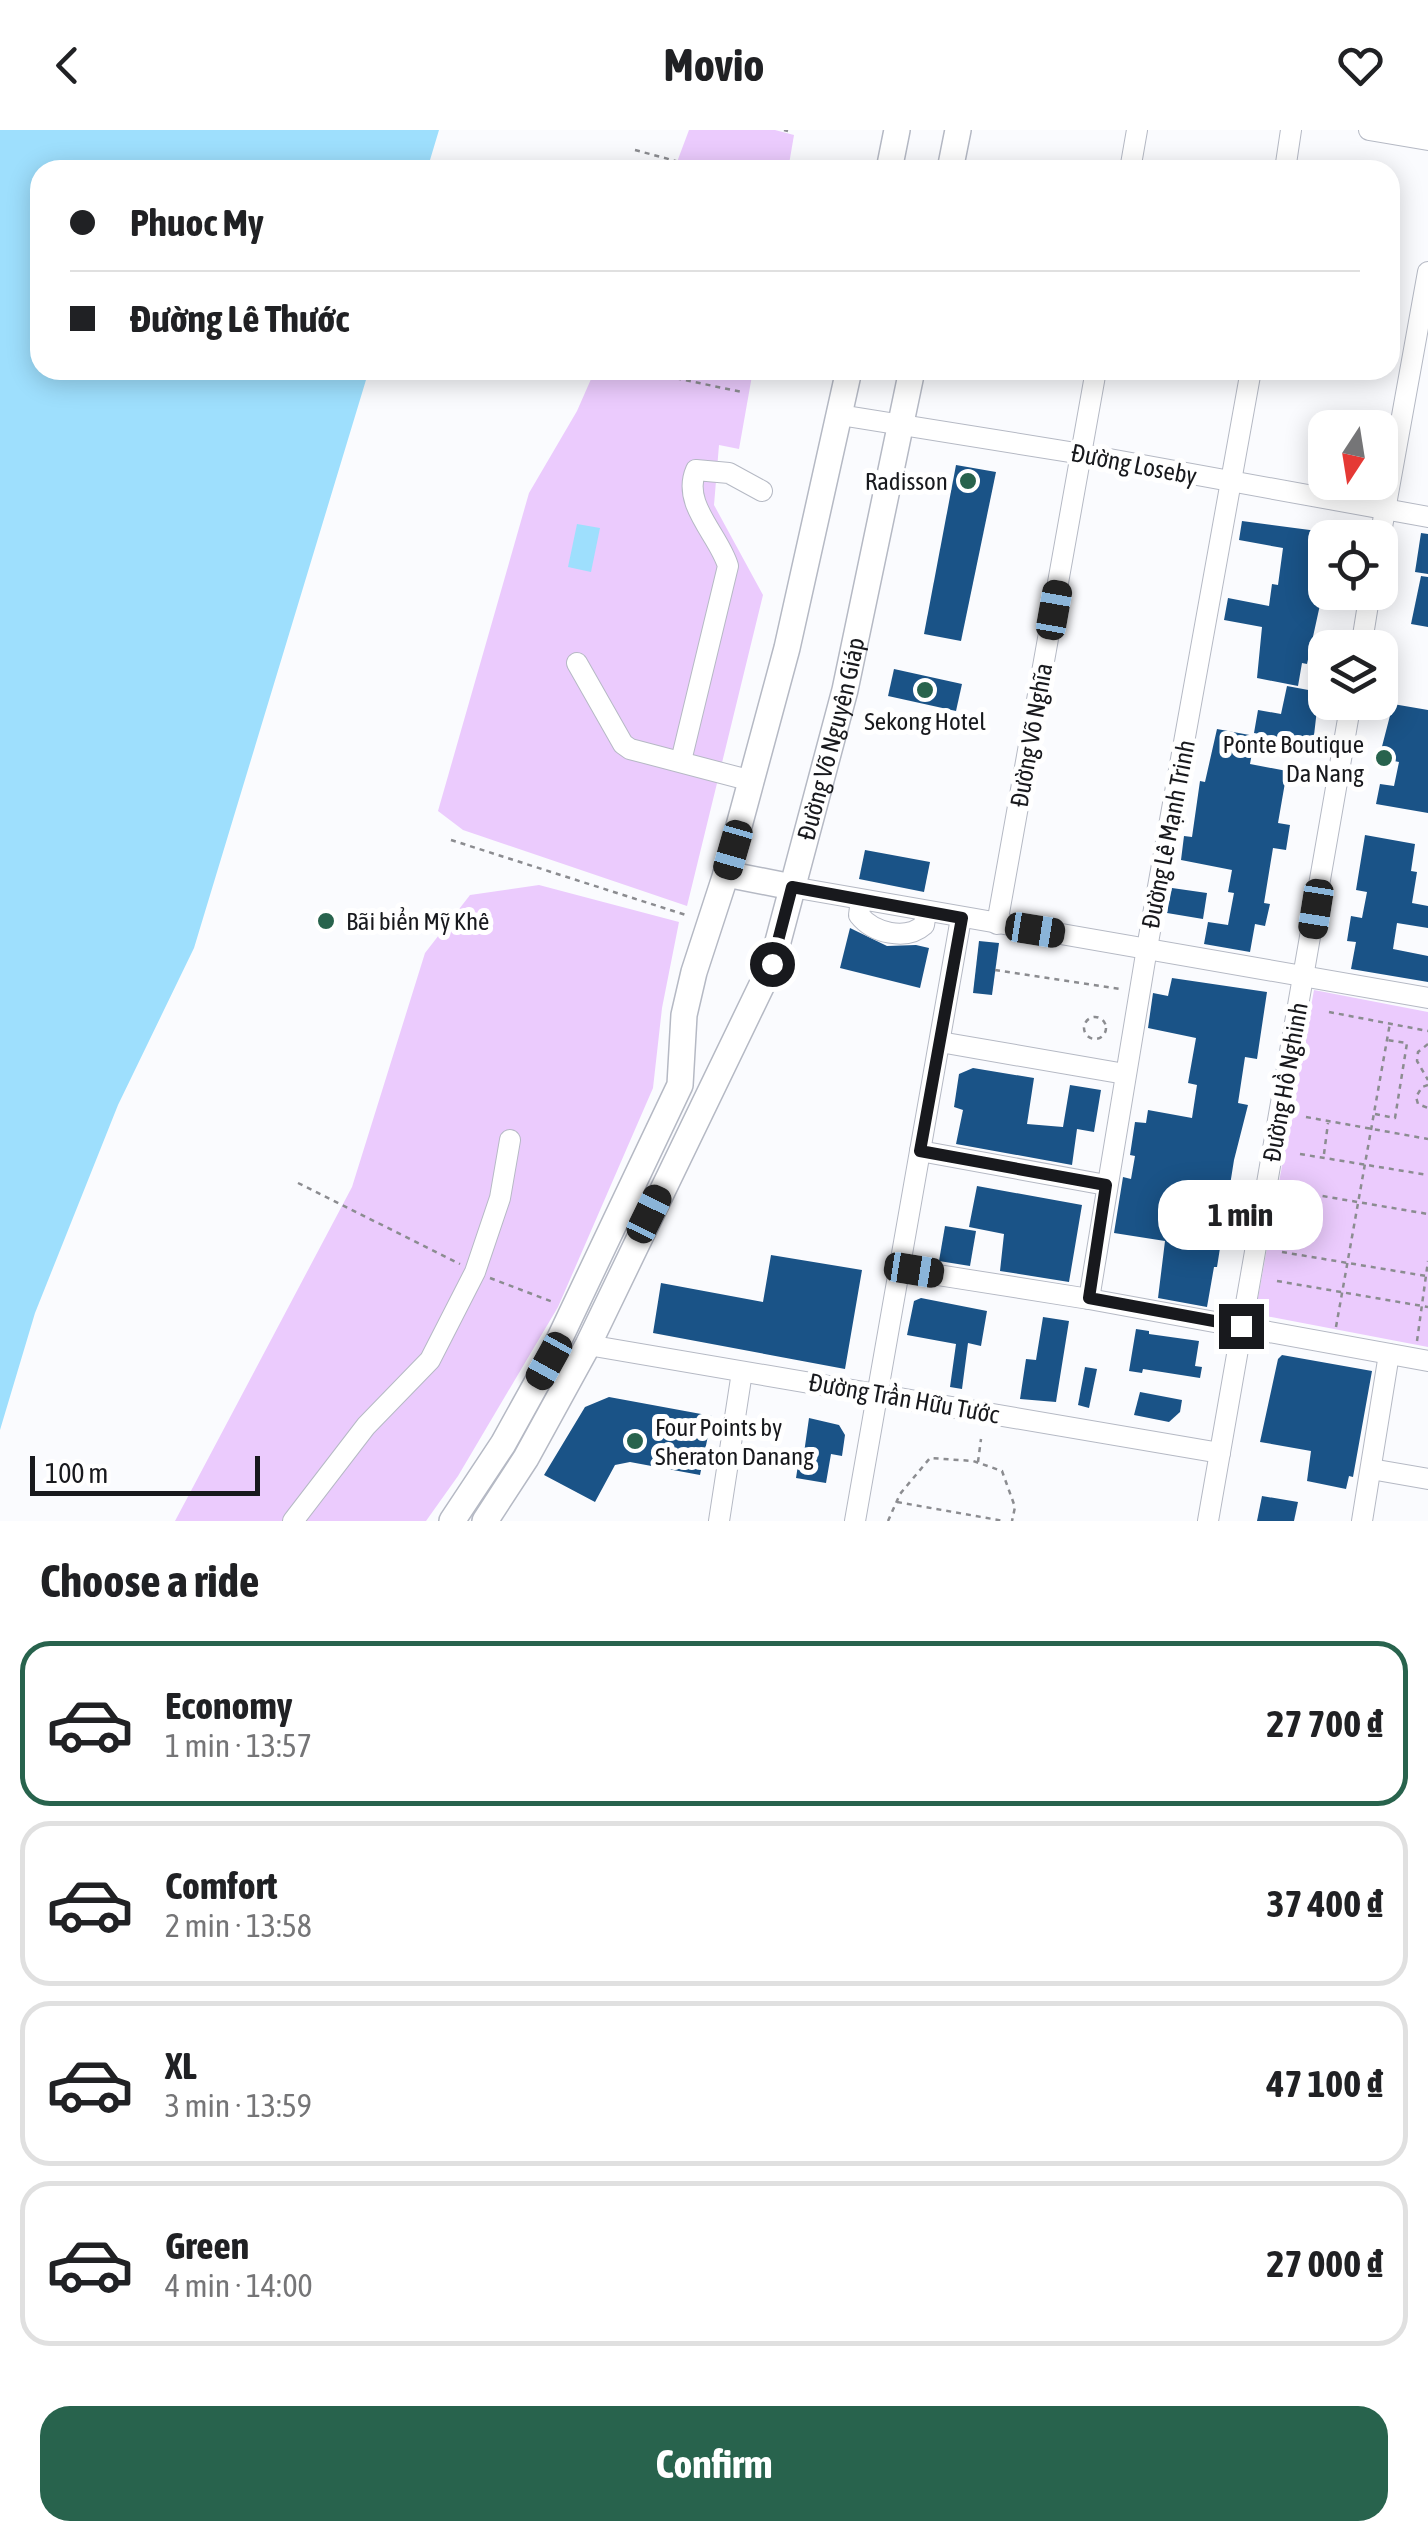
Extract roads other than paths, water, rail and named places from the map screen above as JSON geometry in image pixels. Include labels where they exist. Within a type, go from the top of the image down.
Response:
[{"type":"main road","points":[[891,160],[898,130]]},
{"type":"main road","points":[[952,160],[958,130]]},
{"type":"main road","points":[[453,1520],[504,1444],[562,1333],[680,1085],[684,1014],[752,780],[804,578],[847,380]]},
{"type":"main road","name":"Đường Võ Nguyên Giáp","points":[[485,1521],[526,1458],[588,1344],[772,964],[845,690],[910,380]]},
{"type":"main road","points":[[726,874],[792,887]]},
{"type":"main road","points":[[562,1333],[588,1344]]},
{"type":"street","points":[[1132,160],[1137,130]]},
{"type":"street","points":[[1286,160],[1291,130]]},
{"type":"street","points":[[1369,130],[1428,140]]},
{"type":"street","points":[[1382,520],[1420,362],[1428,272]]},
{"type":"street","name":"Đường Võ Nghĩa","points":[[998,924],[1094,380]]},
{"type":"street","name":"Đường Lê Mạnh Trinh","points":[[1089,1298],[1146,948],[1250,380]]},
{"type":"street","name":"Đường Loseby","points":[[840,415],[1428,516]]},
{"type":"street","points":[[681,761],[728,566],[694,501],[691,482],[696,470],[729,473],[762,492]]},
{"type":"street","points":[[577,663],[623,744],[638,752],[752,780]]},
{"type":"street","name":"Đường Hồ Nghinh","points":[[1208,1521],[1348,720]]},
{"type":"street","points":[[792,887],[1428,998]]},
{"type":"street","points":[[854,1521],[962,918]]},
{"type":"street","points":[[940,1042],[1125,1074]]},
{"type":"street","points":[[293,1521],[366,1426],[430,1360],[475,1272],[500,1198],[510,1140]]},
{"type":"street","points":[[920,1151],[1106,1185]]},
{"type":"street","points":[[900,1268],[1089,1298],[1390,1354],[1422,1355]]},
{"type":"street","name":"Đường Trần Hữu Tước","points":[[588,1344],[1220,1453]]},
{"type":"street","points":[[1362,1521],[1390,1354]]},
{"type":"street","points":[[719,1521],[742,1372]]},
{"type":"street","points":[[1370,1469],[1428,1479]]},
{"type":"water","points":[[0,130],[439,130],[430,160],[30,160],[30,380],[366,380],[194,948],[118,1105],[35,1313],[0,1430]]},
{"type":"water","points":[[577,524],[600,528],[591,572],[568,567]]},
{"type":"place","name":"Radisson","points":[[968,481]]},
{"type":"place","name":"Sekong Hotel","points":[[925,690]]},
{"type":"place","name":"Ponte Boutique Da Nang","points":[[1384,758]]},
{"type":"place","name":"Bãi biển Mỹ Khê","points":[[326,921]]},
{"type":"place","name":"Four Points by Sheraton Danang","points":[[635,1441]]}]
